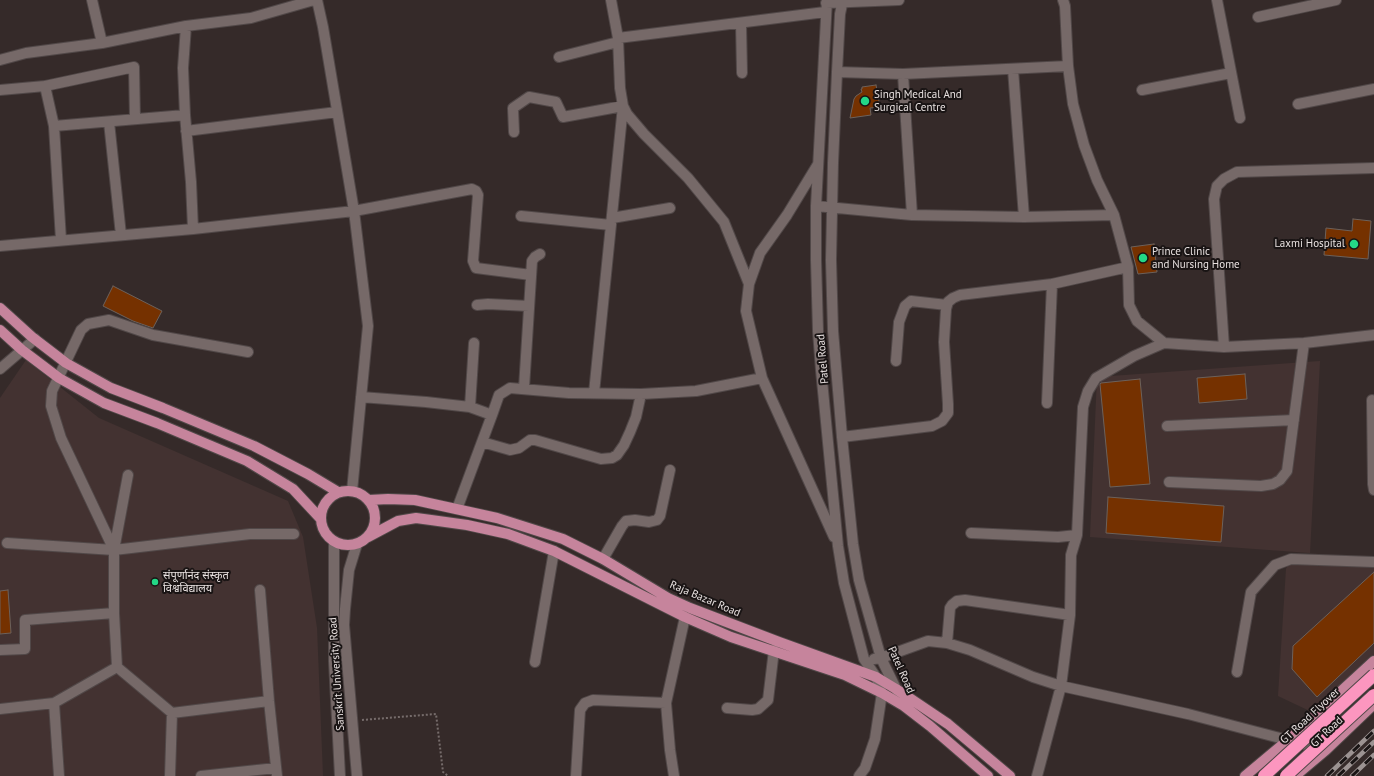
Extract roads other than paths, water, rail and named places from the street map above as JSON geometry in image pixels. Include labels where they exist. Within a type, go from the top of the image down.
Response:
[{"type":"highway","name":"GT Road Flyover","points":[[1264,776],[1374,675]]},
{"type":"highway","points":[[1286,776],[1374,695]]},
{"type":"main road","points":[[0,308],[35,340],[66,363],[111,388],[254,446],[308,474],[338,492]]},
{"type":"main road","points":[[0,330],[22,350],[59,378],[104,403],[157,423],[247,461],[293,489],[320,518]]},
{"type":"main road","points":[[266,473],[275,457]]},
{"type":"main road","points":[[368,537],[373,528],[375,519],[374,509],[369,500],[361,494],[352,491],[338,492],[325,502],[320,518],[324,533],[334,542],[342,545],[357,544],[398,522],[416,518],[508,534],[554,551],[685,617],[731,636],[845,675],[882,693],[904,706],[930,726],[988,776]]},
{"type":"main road","name":"Raja Bazar Road","points":[[369,500],[415,500],[497,518],[563,539],[603,559],[668,598],[690,608],[876,677],[948,724],[1010,776]]},
{"type":"main road","name":"GT Road","points":[[1245,776],[1288,740],[1374,661]]},
{"type":"main road","name":"GT Road","points":[[1295,776],[1326,750],[1374,704]]},
{"type":"street","points":[[92,0],[102,43]]},
{"type":"street","points":[[0,60],[26,54],[102,43],[186,26],[251,18],[315,0],[323,27],[354,212],[368,326],[352,491]]},
{"type":"street","points":[[594,393],[623,106],[620,88],[618,40],[611,0]]},
{"type":"street","points":[[559,58],[618,40],[741,23],[842,1],[899,0]]},
{"type":"street","points":[[1063,0],[1065,6],[1068,66],[1073,104],[1084,145],[1097,180],[1114,215],[1128,267],[1129,305],[1137,321],[1164,343]]},
{"type":"street","points":[[1217,0],[1240,118]]},
{"type":"street","points":[[1258,17],[1336,0]]},
{"type":"street","name":"Patel Road","points":[[842,1],[837,72],[831,260],[833,331],[842,437],[853,544],[859,580],[881,658],[904,706]]},
{"type":"street","name":"Patel Road","points":[[826,5],[816,206],[818,331],[838,546],[844,583],[864,659],[876,677],[882,693]]},
{"type":"street","points":[[741,23],[742,73]]},
{"type":"street","points":[[186,26],[183,68],[186,131],[191,182],[192,229]]},
{"type":"street","points":[[837,72],[903,74],[1068,66]]},
{"type":"street","points":[[0,90],[45,86],[134,67],[135,119]]},
{"type":"street","points":[[1013,68],[1024,217]]},
{"type":"street","points":[[1142,90],[1231,72]]},
{"type":"street","points":[[903,74],[912,215]]},
{"type":"street","points":[[45,86],[54,126],[61,240]]},
{"type":"street","points":[[1298,104],[1374,89]]},
{"type":"street","points":[[514,132],[513,108],[529,97],[556,102],[564,117],[623,106]]},
{"type":"street","points":[[623,106],[627,114],[644,134],[688,178],[724,222],[748,284]]},
{"type":"street","points":[[186,131],[337,112]]},
{"type":"street","points":[[54,126],[185,115]]},
{"type":"street","points":[[109,122],[121,235]]},
{"type":"street","points":[[818,163],[787,215],[760,253],[748,284],[746,311],[762,378],[838,546]]},
{"type":"street","points":[[1224,348],[1214,199],[1217,186],[1224,179],[1237,172],[1374,168]]},
{"type":"street","points":[[0,246],[192,229],[354,212],[472,189],[476,190],[478,195],[473,260],[476,268],[531,275]]},
{"type":"street","points":[[816,206],[912,215],[1024,217],[1114,215]]},
{"type":"street","points":[[522,216],[611,222],[670,208]]},
{"type":"street","points":[[524,388],[532,261],[540,254]]},
{"type":"street","points":[[842,437],[932,426],[942,421],[948,413],[944,342],[946,309],[952,298],[960,295],[1052,284],[1128,267]]},
{"type":"street","points":[[1047,403],[1052,284]]},
{"type":"street","points":[[896,361],[899,322],[905,306],[911,301],[947,306]]},
{"type":"street","points":[[477,305],[488,304],[529,306]]},
{"type":"street","points":[[114,550],[61,438],[51,406],[52,391],[81,330],[88,324],[109,320],[152,335],[248,352]]},
{"type":"street","points":[[1037,776],[1061,686],[1070,615],[1071,555],[1077,536],[1083,407],[1088,391],[1096,378],[1134,356],[1164,343],[1224,348],[1304,343],[1374,336]]},
{"type":"street","points":[[0,369],[35,340]]},
{"type":"street","points":[[470,407],[474,343]]},
{"type":"street","points":[[1169,482],[1260,486],[1273,484],[1280,480],[1287,471],[1304,343]]},
{"type":"street","points":[[457,509],[499,395],[510,388],[569,393],[641,394],[696,390],[762,378]]},
{"type":"street","points":[[482,442],[510,450],[519,448],[530,440],[535,440],[601,459],[612,458],[624,444],[630,432],[636,417],[641,394]]},
{"type":"street","points":[[360,397],[470,407],[492,415]]},
{"type":"street","points":[[1372,400],[1372,484],[1374,490]]},
{"type":"street","points":[[1167,426],[1294,420]]},
{"type":"street","points":[[603,559],[626,521],[635,520],[649,522],[657,520],[660,516],[670,470]]},
{"type":"street","points":[[128,474],[114,550],[114,613],[117,667],[172,713],[269,701]]},
{"type":"street","points":[[971,533],[1058,537],[1077,536]]},
{"type":"street","points":[[7,543],[114,550],[250,534],[294,534]]},
{"type":"street","name":"Sanskrit University Road","points":[[334,542],[334,660],[340,776]]},
{"type":"street","name":"Sanskrit University Road","points":[[356,776],[344,609],[349,571],[357,544]]},
{"type":"street","points":[[535,662],[554,551]]},
{"type":"street","points":[[1237,672],[1251,592],[1275,565],[1291,559],[1374,562]]},
{"type":"street","points":[[334,571],[349,571]]},
{"type":"street","points":[[201,776],[277,772],[269,701],[260,590]]},
{"type":"street","points":[[947,643],[950,608],[957,601],[965,600],[1070,615]]},
{"type":"street","points":[[0,650],[25,649],[25,620],[114,613]]},
{"type":"street","points":[[674,776],[666,703],[685,617]]},
{"type":"street","points":[[864,659],[881,658],[928,641],[947,643],[970,650],[1032,677],[1061,686],[1188,714],[1326,750]]},
{"type":"street","points":[[727,708],[752,710],[758,709],[764,705],[768,700],[774,650]]},
{"type":"street","points":[[0,709],[54,703],[117,667]]},
{"type":"street","points":[[859,776],[865,768],[875,739],[882,693]]},
{"type":"street","points":[[576,776],[580,710],[585,703],[593,700],[666,703]]},
{"type":"street","points":[[54,703],[59,776]]},
{"type":"street","points":[[170,776],[172,713]]},
{"type":"railway","points":[[1327,776],[1374,731]]},
{"type":"railway","points":[[1338,776],[1374,742]]},
{"type":"railway","points":[[1352,776],[1374,755]]},
{"type":"place","name":"Singh Medical And Surgical Centre","points":[[865,101]]},
{"type":"place","name":"Laxmi Hospital","points":[[1354,244]]},
{"type":"place","name":"Prince Clinic and Nursing Home","points":[[1143,258]]},
{"type":"place","name":"संपूर्णानंद संस्कृत विश्वविद्यालय","points":[[155,582]]}]
